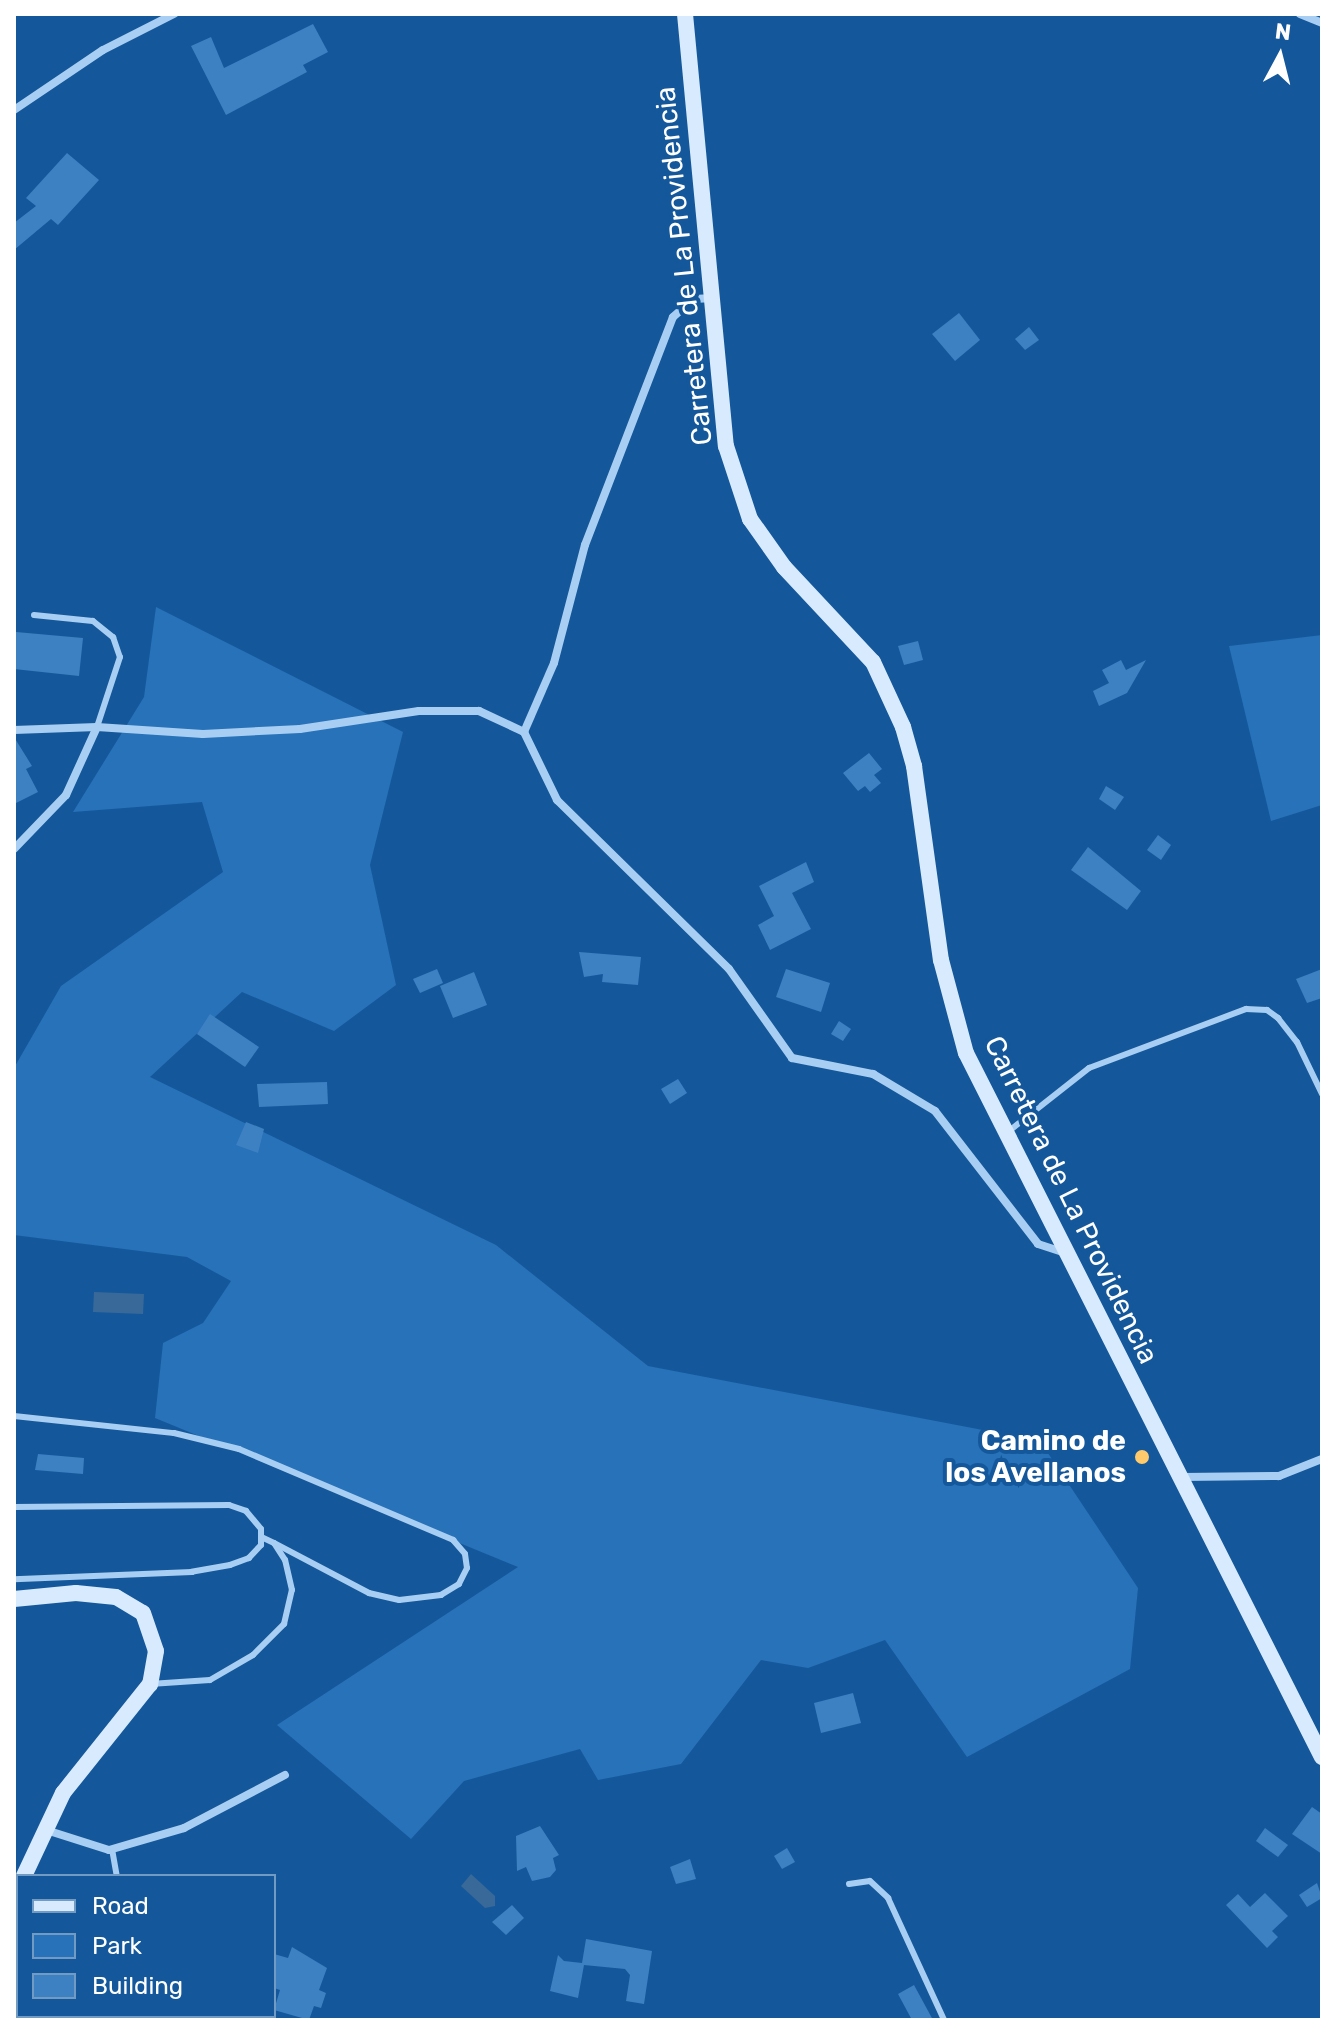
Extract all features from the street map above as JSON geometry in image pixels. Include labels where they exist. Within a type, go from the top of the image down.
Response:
[{"type":"street","points":[[14,110],[103,50],[174,14]]},
{"type":"street","name":"Carretera de La Providencia","points":[[685,14],[726,446],[750,519],[784,567],[873,662],[903,727],[914,766],[952,1006],[966,1053],[1322,1757]]},
{"type":"street","points":[[1300,14],[1322,23]]},
{"type":"street","points":[[524,732],[554,663],[585,545],[673,317],[694,299],[713,298]]},
{"type":"street","points":[[14,730],[97,727],[217,733],[300,729],[419,711],[479,711],[524,732],[557,800],[729,969],[792,1058],[873,1074],[935,1111],[1038,1244],[1067,1253]]},
{"type":"street","points":[[14,849],[66,795],[97,727]]},
{"type":"street","points":[[1180,1477],[1220,1479],[1279,1476],[1322,1459]]},
{"type":"street","points":[[14,1599],[76,1593],[116,1597],[143,1613],[156,1651],[150,1684],[63,1793],[25,1874]]},
{"type":"street","points":[[46,1830],[80,1845],[112,1849],[184,1828],[285,1775]]},
{"type":"lane","points":[[34,615],[93,621],[113,637],[120,657],[97,727]]},
{"type":"lane","points":[[1005,1134],[1089,1068],[1246,1009],[1267,1010],[1278,1018],[1297,1042],[1322,1094]]},
{"type":"lane","points":[[14,1416],[174,1433],[239,1449],[453,1540],[465,1554],[467,1568],[459,1584],[441,1595],[399,1600],[369,1593],[261,1537]]},
{"type":"lane","points":[[14,1507],[229,1505],[246,1511],[261,1529],[261,1537],[249,1558],[192,1572],[14,1579]]},
{"type":"lane","points":[[150,1684],[210,1680],[253,1655],[284,1624],[292,1590],[285,1560],[274,1543]]},
{"type":"lane","points":[[112,1849],[117,1874]]},
{"type":"lane","points":[[849,1884],[870,1881],[888,1898],[944,2020]]},
{"type":"green space","points":[[156,607],[403,732],[370,865],[396,985],[334,1031],[242,992],[150,1077],[496,1245],[648,1366],[1040,1441],[1138,1588],[1130,1669],[967,1757],[885,1640],[808,1668],[761,1660],[681,1764],[598,1780],[580,1749],[464,1781],[411,1839],[277,1725],[518,1567],[155,1418],[163,1343],[203,1323],[231,1281],[187,1257],[14,1235],[14,1068],[61,986],[223,872],[202,802],[73,812],[144,697]]},
{"type":"green space","points":[[1322,635],[1322,805],[1271,821],[1229,646]]},
{"type":"shaded area","points":[[94,1292],[144,1294],[143,1314],[93,1312]]},
{"type":"shaded area","points":[[471,1874],[495,1896],[495,1906],[485,1908],[461,1886]]},
{"type":"building","points":[[313,24],[328,52],[303,65],[307,72],[226,115],[191,46],[211,37],[224,68]]},
{"type":"building","points":[[67,153],[99,180],[58,225],[51,219],[14,250],[14,223],[36,206],[26,198]]},
{"type":"building","points":[[959,313],[980,340],[955,361],[932,334]]},
{"type":"building","points":[[1029,327],[1039,340],[1025,350],[1015,339]]},
{"type":"building","points":[[16,632],[83,638],[79,676],[14,669]]},
{"type":"building","points":[[918,641],[923,660],[904,665],[898,646]]},
{"type":"building","points":[[1121,660],[1126,670],[1146,660],[1127,693],[1099,706],[1093,691],[1109,683],[1102,670]]},
{"type":"building","points":[[14,737],[32,766],[26,769],[38,792],[14,804]]},
{"type":"building","points":[[869,753],[882,769],[874,775],[881,783],[870,792],[865,786],[858,791],[843,773]]},
{"type":"building","points":[[1106,786],[1124,797],[1115,810],[1099,799]]},
{"type":"building","points":[[1158,835],[1171,845],[1161,860],[1147,850]]},
{"type":"building","points":[[1088,847],[1141,891],[1127,910],[1071,870]]},
{"type":"building","points":[[806,862],[814,882],[792,893],[811,929],[770,950],[758,925],[774,916],[759,886]]},
{"type":"building","points":[[579,952],[641,957],[638,985],[602,982],[603,974],[584,977]]},
{"type":"building","points":[[437,969],[443,983],[420,993],[413,979]]},
{"type":"building","points":[[786,969],[830,983],[821,1012],[776,997]]},
{"type":"building","points":[[1322,969],[1322,998],[1307,1003],[1296,979]]},
{"type":"building","points":[[474,972],[487,1005],[453,1018],[440,986]]},
{"type":"building","points":[[210,1014],[259,1047],[245,1067],[197,1034]]},
{"type":"building","points":[[839,1021],[851,1029],[843,1041],[831,1034]]},
{"type":"building","points":[[678,1079],[687,1093],[670,1104],[661,1089]]},
{"type":"building","points":[[327,1082],[328,1104],[259,1107],[257,1084]]},
{"type":"building","points":[[246,1122],[264,1129],[258,1153],[236,1145]]},
{"type":"building","points":[[38,1454],[84,1458],[83,1474],[35,1470]]},
{"type":"building","points":[[853,1693],[861,1723],[821,1733],[814,1703]]},
{"type":"building","points":[[1312,1807],[1322,1814],[1322,1854],[1292,1834]]},
{"type":"building","points":[[540,1826],[559,1855],[553,1858],[556,1870],[550,1877],[532,1881],[526,1867],[517,1871],[516,1836]]},
{"type":"building","points":[[1265,1828],[1288,1845],[1278,1857],[1256,1841]]},
{"type":"building","points":[[787,1848],[795,1862],[782,1869],[774,1856]]},
{"type":"building","points":[[690,1859],[696,1879],[676,1884],[670,1867]]},
{"type":"building","points":[[1317,1883],[1322,1898],[1307,1907],[1299,1895]]},
{"type":"building","points":[[1265,1893],[1288,1916],[1272,1931],[1278,1937],[1267,1948],[1226,1905],[1238,1894],[1250,1907]]},
{"type":"building","points":[[512,1905],[524,1918],[506,1935],[492,1922]]},
{"type":"building","points":[[586,1939],[652,1951],[644,2004],[626,2001],[630,1975],[625,1969],[584,1965],[578,1998],[550,1991],[558,1955],[564,1961],[582,1963]]},
{"type":"building","points":[[292,1947],[327,1968],[319,1990],[326,1993],[321,2008],[314,2006],[309,2020],[276,2011],[280,1990],[276,1989],[276,1955],[288,1958]]},
{"type":"building","points":[[914,1985],[933,2020],[912,2020],[898,1994]]},
{"type":"place","name":"Camino de los Avellanos","points":[[1142,1457]]}]
